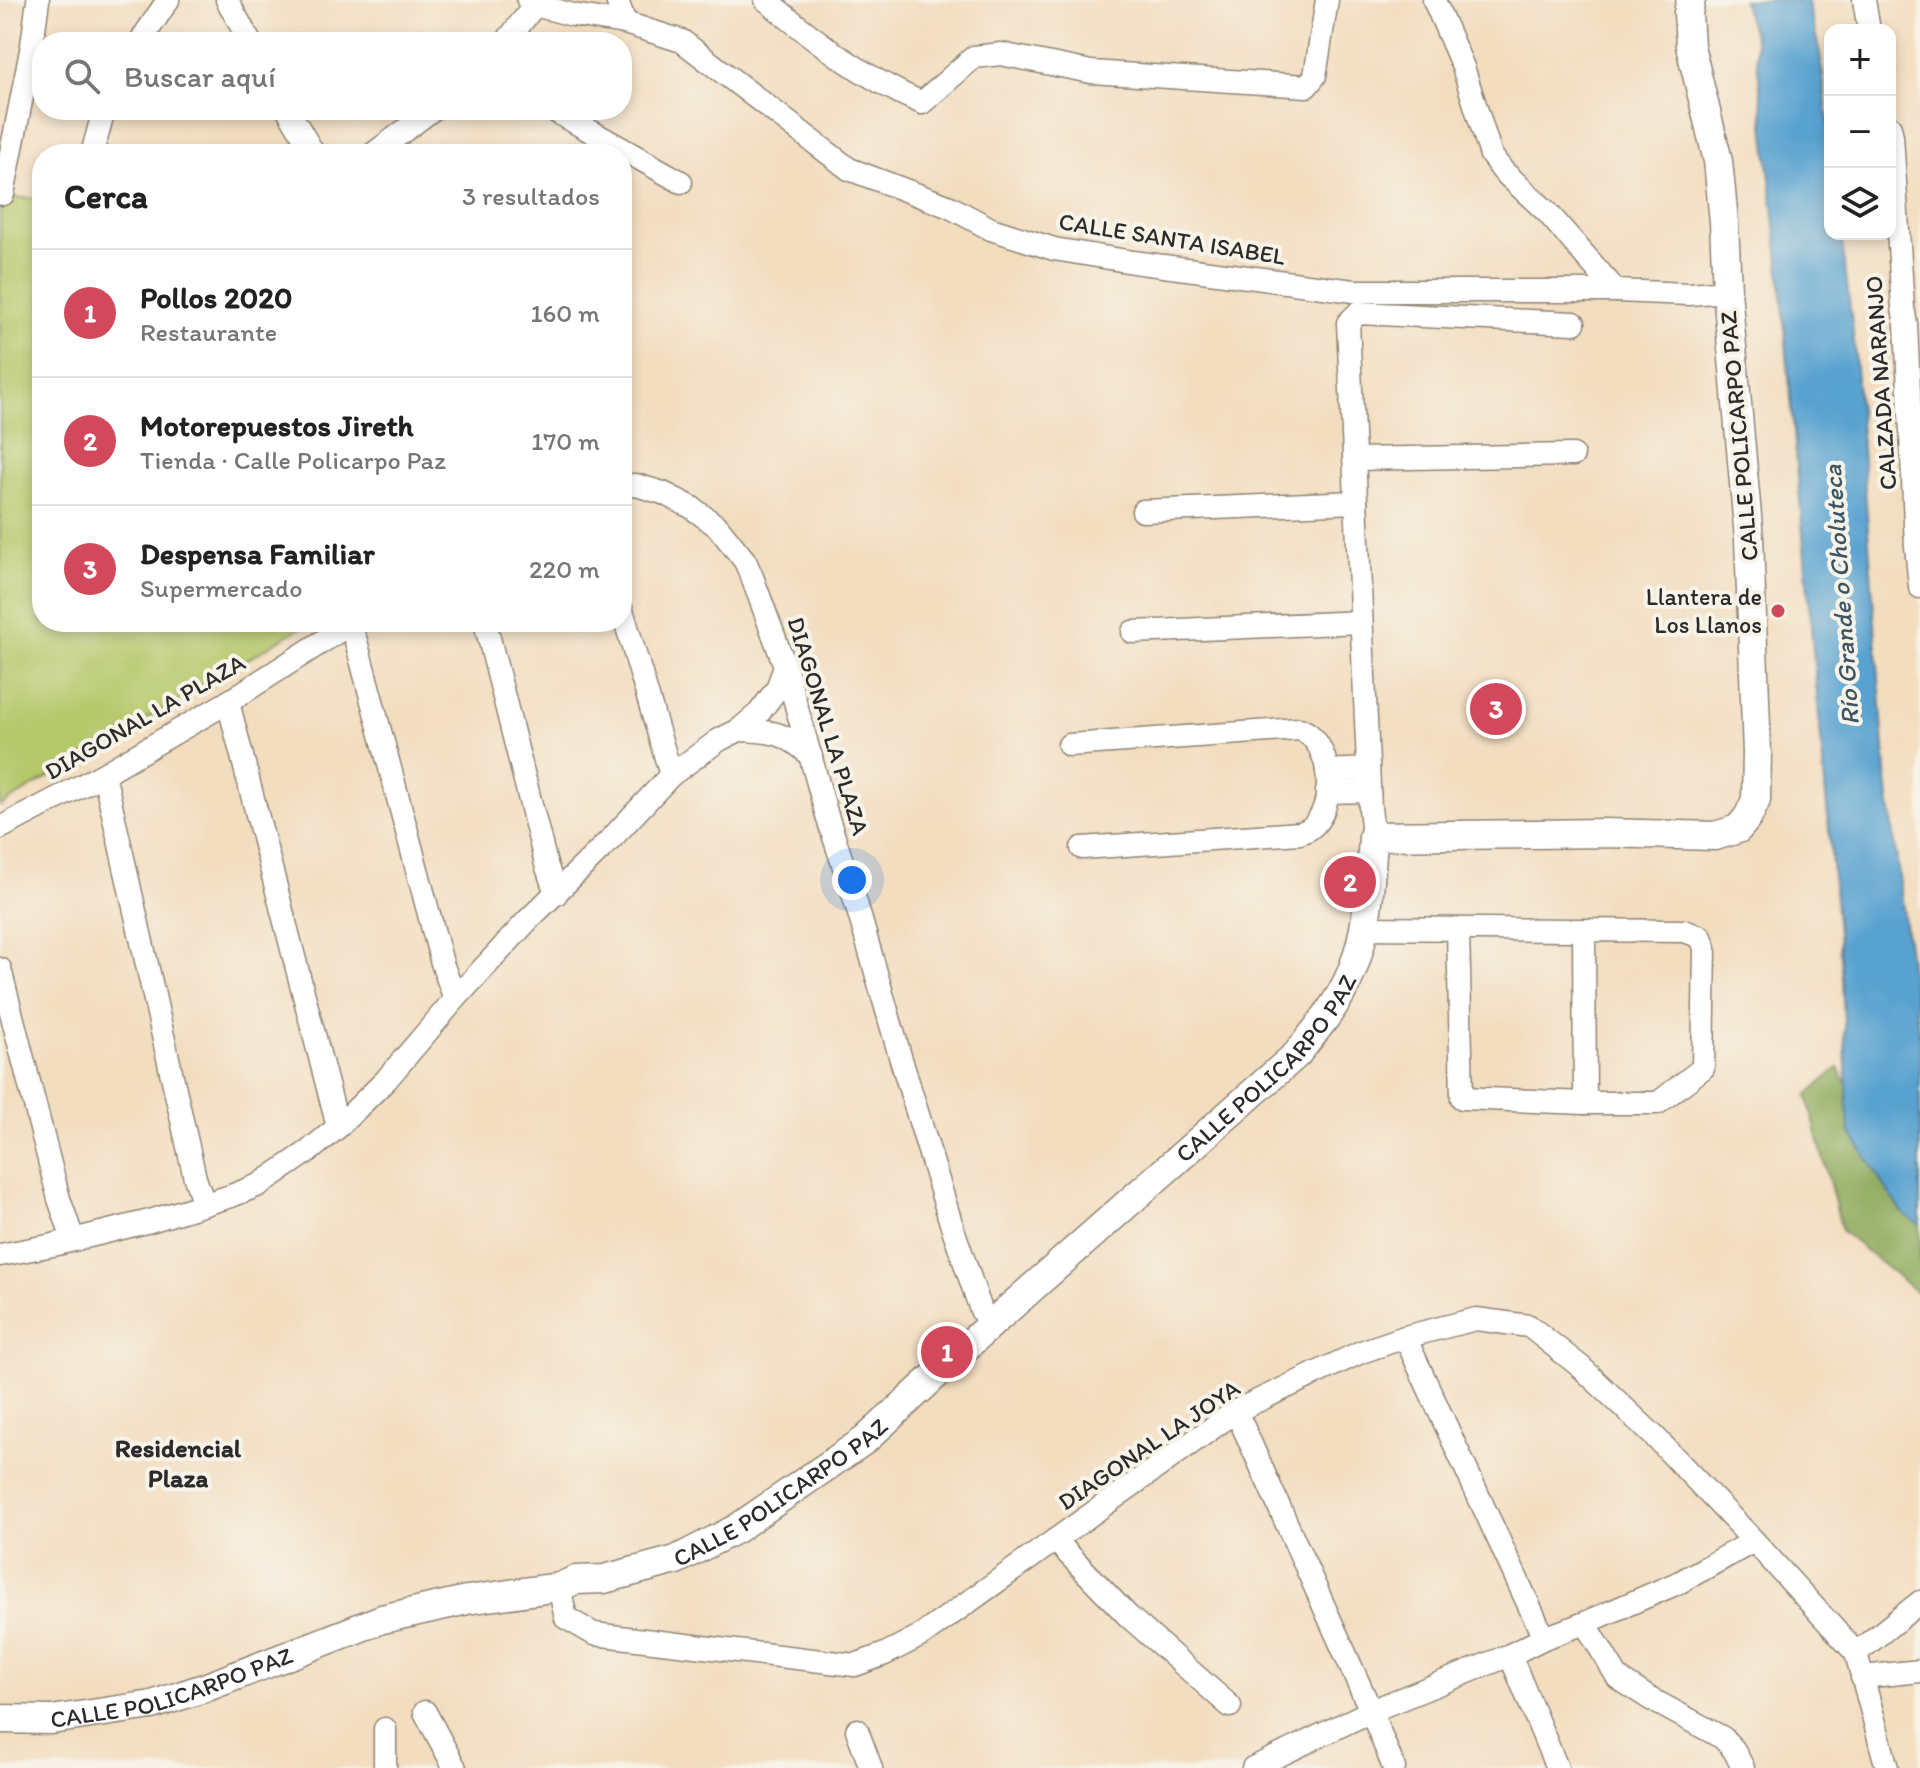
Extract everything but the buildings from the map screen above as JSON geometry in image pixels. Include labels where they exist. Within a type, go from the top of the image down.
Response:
[{"type":"street","points":[[34,32],[38,0]]},
{"type":"street","points":[[147,32],[168,0]]},
{"type":"street","points":[[227,0],[245,32]]},
{"type":"street","points":[[617,0],[625,23]]},
{"type":"street","points":[[766,0],[848,63],[922,103],[974,57],[1001,54],[1091,72],[1307,86],[1315,76],[1327,0]]},
{"type":"street","points":[[1434,0],[1463,67],[1491,155],[1503,171],[1547,212],[1616,291]]},
{"type":"street","name":"CALLE POLICARPO PAZ","points":[[0,1719],[51,1720],[152,1705],[207,1687],[382,1619],[467,1600],[559,1587],[576,1580],[604,1579],[676,1560],[736,1529],[865,1440],[990,1325],[1297,1054],[1344,989],[1358,956],[1371,876],[1373,836],[1604,833],[1715,836],[1738,829],[1756,800],[1749,539],[1718,161],[1690,46],[1688,13],[1691,0]]},
{"type":"street","points":[[1864,0],[1868,24]]},
{"type":"street","points":[[512,32],[531,2]]},
{"type":"street","name":"CALLE SANTA ISABEL","points":[[531,2],[573,15],[625,23],[682,41],[849,169],[950,207],[991,229],[1054,249],[1354,291],[1689,294],[1727,291]]},
{"type":"street","points":[[3,194],[32,45]]},
{"type":"street","points":[[95,144],[101,120]]},
{"type":"street","points":[[294,120],[308,144]]},
{"type":"street","points":[[386,144],[419,120]]},
{"type":"street","points":[[571,120],[613,144]]},
{"type":"street","points":[[632,154],[681,182]]},
{"type":"street","name":"CALZADA NARANJO","points":[[1893,168],[1906,324],[1920,587]]},
{"type":"street","points":[[1373,836],[1348,323],[1358,313],[1574,323]]},
{"type":"street","points":[[1354,459],[1573,455]]},
{"type":"street","name":"DIAGONAL LA PLAZA","points":[[632,485],[663,493],[691,507],[718,527],[749,569],[785,666],[828,819],[951,1223],[981,1310],[990,1325]]},
{"type":"street","points":[[1143,511],[1356,502]]},
{"type":"street","points":[[1133,632],[1361,622]]},
{"type":"street","name":"DIAGONAL LA PLAZA","points":[[0,828],[100,776],[228,702],[337,632]]},
{"type":"street","points":[[354,632],[442,963],[455,999]]},
{"type":"street","points":[[488,632],[556,894]]},
{"type":"street","points":[[629,632],[671,775]]},
{"type":"street","points":[[0,1255],[150,1221],[231,1196],[259,1185],[297,1160],[338,1127],[386,1080],[528,920],[671,775],[759,713],[777,689],[785,666]]},
{"type":"street","points":[[228,702],[338,1127]]},
{"type":"street","points":[[1069,745],[1299,729],[1316,740],[1323,756],[1327,782],[1323,811],[1315,827],[1300,833],[1082,848]]},
{"type":"street","points":[[739,730],[777,733],[811,756]]},
{"type":"street","points":[[100,776],[107,787],[195,1178],[204,1204]]},
{"type":"street","points":[[1327,782],[1368,780]]},
{"type":"street","points":[[1363,928],[1684,931],[1701,937],[1705,948],[1703,1068],[1658,1103],[1462,1098],[1458,930]]},
{"type":"street","points":[[1584,930],[1585,1103]]},
{"type":"street","points":[[0,969],[59,1199],[73,1239]]},
{"type":"street","name":"DIAGONAL LA JOYA","points":[[559,1587],[566,1618],[594,1634],[855,1665],[922,1635],[1236,1411],[1361,1352],[1405,1337],[1476,1319],[1529,1326],[1581,1367],[1656,1438],[1856,1653],[1887,1768]]},
{"type":"street","points":[[1405,1337],[1544,1638]]},
{"type":"street","points":[[1236,1411],[1394,1768]]},
{"type":"street","points":[[1055,1540],[1128,1616],[1230,1706]]},
{"type":"street","points":[[1253,1768],[1371,1711],[1680,1582],[1754,1541]]},
{"type":"street","points":[[1856,1653],[1920,1602]]},
{"type":"street","points":[[1585,1623],[1618,1678],[1723,1738],[1734,1750],[1743,1768]]},
{"type":"street","points":[[1510,1655],[1557,1768]]},
{"type":"street","points":[[1862,1677],[1920,1671]]},
{"type":"street","points":[[425,1712],[455,1768]]},
{"type":"street","points":[[385,1729],[385,1768]]},
{"type":"street","points":[[857,1730],[871,1768]]},
{"type":"green space","points":[[0,198],[32,198],[32,632],[293,632],[0,806]]},
{"type":"green space","points":[[1838,1068],[1920,1217],[1920,1295],[1842,1231],[1807,1095]]},
{"type":"water","name":"Río Grande o Choluteca","points":[[1742,0],[1807,0],[1820,52],[1824,86],[1824,240],[1842,240],[1854,341],[1886,773],[1920,1043],[1920,1225],[1902,1213],[1849,1130],[1842,979],[1779,262],[1755,41]]},
{"type":"place","name":"Llantera de Los Llanos","points":[[1778,611]]},
{"type":"place","name":"Despensa Familiar","points":[[1496,709]]},
{"type":"place","name":"Motorepuestos Jireth","points":[[1350,882]]},
{"type":"place","name":"Pollos 2020","points":[[947,1352]]},
{"type":"district","name":"Residencial Plaza","points":[[178,1463]]}]
